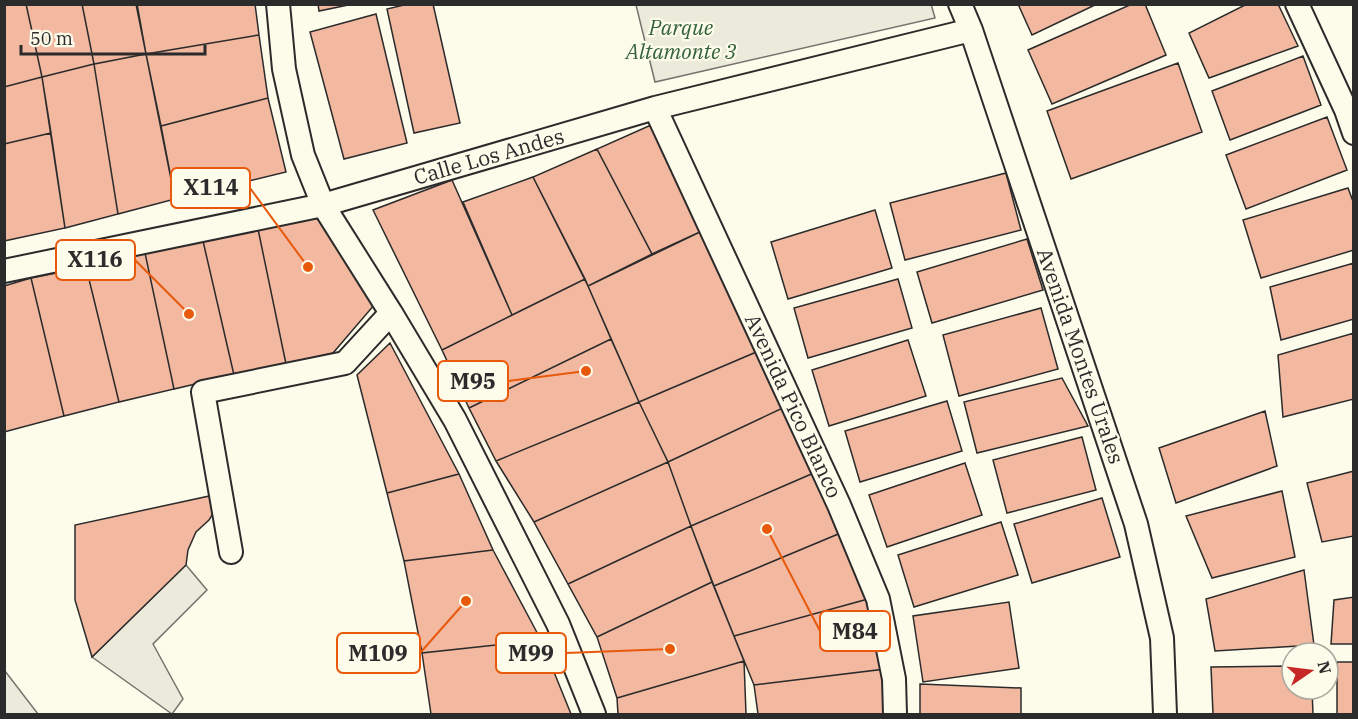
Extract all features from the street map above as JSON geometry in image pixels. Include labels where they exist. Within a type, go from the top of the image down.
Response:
[{"type":"street","points":[[278,4],[284,69],[303,155],[323,205],[455,420],[558,624],[594,714]]},
{"type":"street","name":"Avenida Montes Urales","points":[[960,4],[971,30],[1136,524],[1162,638],[1165,714]]},
{"type":"street","points":[[1297,4],[1346,110],[1353,133]]},
{"type":"street","name":"Calle Los Andes","points":[[4,271],[323,205],[655,108],[971,30]]},
{"type":"street","name":"Avenida Pico Blanco","points":[[655,108],[839,506],[878,599],[894,679],[895,714]]},
{"type":"street","points":[[231,552],[203,392],[345,363],[391,313]]},
{"type":"green space","name":"Parque Altamonte 3","points":[[931,4],[935,18],[655,82],[636,5]]},
{"type":"green space","points":[[186,565],[207,590],[153,644],[183,699],[172,714],[92,657]]},
{"type":"green space","points":[[5,671],[38,714],[5,714]]},
{"type":"building","points":[[4,4],[26,4],[42,77],[4,87]]},
{"type":"building","points":[[26,4],[82,4],[94,64],[42,77]]},
{"type":"building","points":[[82,4],[136,4],[146,54],[94,64]]},
{"type":"building","points":[[137,4],[255,4],[259,35],[146,54]]},
{"type":"building","points":[[318,4],[353,4],[319,11]]},
{"type":"building","points":[[408,4],[433,4],[460,123],[414,133],[387,9]]},
{"type":"building","points":[[1018,4],[1097,4],[1032,35]]},
{"type":"building","points":[[1132,4],[1145,4],[1166,55],[1052,104],[1028,50]]},
{"type":"building","points":[[1247,4],[1278,4],[1298,46],[1209,78],[1189,33]]},
{"type":"building","points":[[376,14],[407,143],[344,159],[310,32]]},
{"type":"building","points":[[259,35],[268,98],[161,126],[146,54]]},
{"type":"building","points":[[146,54],[175,199],[118,214],[94,64]]},
{"type":"building","points":[[1303,56],[1321,105],[1230,140],[1212,91]]},
{"type":"building","points":[[1178,63],[1202,132],[1071,179],[1047,111]]},
{"type":"building","points":[[94,64],[118,214],[65,228],[42,77]]},
{"type":"building","points":[[42,77],[51,133],[4,144],[4,87]]},
{"type":"building","points":[[268,98],[286,172],[175,199],[161,126]]},
{"type":"building","points":[[1327,117],[1347,170],[1246,209],[1226,155]]},
{"type":"building","points":[[651,125],[702,231],[652,254],[597,149]]},
{"type":"building","points":[[51,133],[65,228],[4,241],[4,144]]},
{"type":"building","points":[[597,149],[652,254],[588,286],[533,177]]},
{"type":"building","points":[[1006,173],[1021,230],[905,260],[890,203]]},
{"type":"building","points":[[533,177],[585,279],[512,315],[463,202]]},
{"type":"building","points":[[452,180],[512,315],[442,350],[373,210]]},
{"type":"building","points":[[1348,188],[1354,204],[1354,250],[1261,278],[1243,220]]},
{"type":"building","points":[[875,210],[892,268],[788,299],[771,242]]},
{"type":"building","points":[[318,216],[375,304],[333,353],[286,364],[258,229]]},
{"type":"building","points":[[258,229],[286,364],[234,375],[203,241]]},
{"type":"building","points":[[702,231],[761,350],[639,402],[588,286]]},
{"type":"building","points":[[1027,239],[1043,290],[932,323],[917,272]]},
{"type":"building","points":[[203,241],[234,375],[174,389],[145,253]]},
{"type":"building","points":[[145,253],[174,389],[119,402],[86,267]]},
{"type":"building","points":[[1354,263],[1354,319],[1281,340],[1270,287]]},
{"type":"building","points":[[86,267],[119,402],[64,416],[31,278]]},
{"type":"building","points":[[31,278],[64,416],[4,432],[4,286]]},
{"type":"building","points":[[585,279],[611,339],[469,408],[442,350]]},
{"type":"building","points":[[898,279],[912,328],[808,358],[794,308]]},
{"type":"building","points":[[1041,308],[1058,369],[959,396],[943,335]]},
{"type":"building","points":[[1354,333],[1354,399],[1283,417],[1278,355]]},
{"type":"building","points":[[611,339],[639,402],[496,461],[469,408]]},
{"type":"building","points":[[908,340],[926,396],[829,426],[812,370]]},
{"type":"building","points":[[390,343],[459,474],[387,493],[357,375]]},
{"type":"building","points":[[761,350],[787,406],[668,462],[639,402]]},
{"type":"building","points":[[1062,378],[1088,426],[977,453],[964,402]]},
{"type":"building","points":[[947,401],[962,451],[860,482],[845,431]]},
{"type":"building","points":[[639,402],[668,462],[534,522],[496,461]]},
{"type":"building","points":[[787,406],[816,472],[691,526],[668,462]]},
{"type":"building","points":[[1265,411],[1277,466],[1176,503],[1159,448]]},
{"type":"building","points":[[1082,437],[1096,490],[1007,513],[993,460]]},
{"type":"building","points":[[668,462],[691,526],[568,584],[534,522]]},
{"type":"building","points":[[965,463],[982,515],[887,547],[869,495]]},
{"type":"building","points":[[1354,471],[1354,536],[1322,542],[1307,483]]},
{"type":"building","points":[[816,472],[843,532],[714,586],[691,526]]},
{"type":"building","points":[[459,474],[493,550],[404,561],[387,493]]},
{"type":"building","points":[[1282,491],[1295,557],[1212,578],[1186,516]]},
{"type":"building","points":[[214,495],[216,509],[209,520],[196,532],[188,550],[186,565],[92,657],[75,600],[75,525]]},
{"type":"building","points":[[1102,498],[1120,557],[1032,583],[1014,524]]},
{"type":"building","points":[[1001,522],[1018,575],[914,607],[898,555]]},
{"type":"building","points":[[691,526],[712,582],[597,637],[568,584]]},
{"type":"building","points":[[843,532],[868,599],[734,636],[714,586]]},
{"type":"building","points":[[493,550],[541,640],[422,653],[404,561]]},
{"type":"building","points":[[1304,570],[1313,641],[1280,641],[1280,647],[1215,651],[1206,599]]},
{"type":"building","points":[[712,582],[744,661],[617,698],[597,637]]},
{"type":"building","points":[[1354,597],[1354,644],[1340,644],[1340,641],[1331,641],[1334,600]]},
{"type":"building","points":[[868,599],[885,669],[754,685],[734,636]]},
{"type":"building","points":[[1009,602],[1019,668],[923,682],[913,616]]},
{"type":"building","points":[[541,640],[571,714],[431,714],[422,653]]},
{"type":"building","points":[[744,661],[746,714],[618,714],[617,698]]},
{"type":"building","points":[[1340,662],[1354,662],[1354,714],[1337,714],[1337,701],[1340,701]]},
{"type":"building","points":[[1280,666],[1280,701],[1312,701],[1313,714],[1213,714],[1211,667]]},
{"type":"building","points":[[885,669],[887,714],[758,714],[754,685]]},
{"type":"building","points":[[920,684],[1021,688],[1021,714],[920,714]]},
{"type":"place","name":"X114","points":[[308,267]]},
{"type":"place","name":"X116","points":[[189,314]]},
{"type":"place","name":"M95","points":[[586,371]]},
{"type":"place","name":"M84","points":[[767,529]]},
{"type":"place","name":"M109","points":[[466,601]]},
{"type":"place","name":"M99","points":[[670,649]]}]
